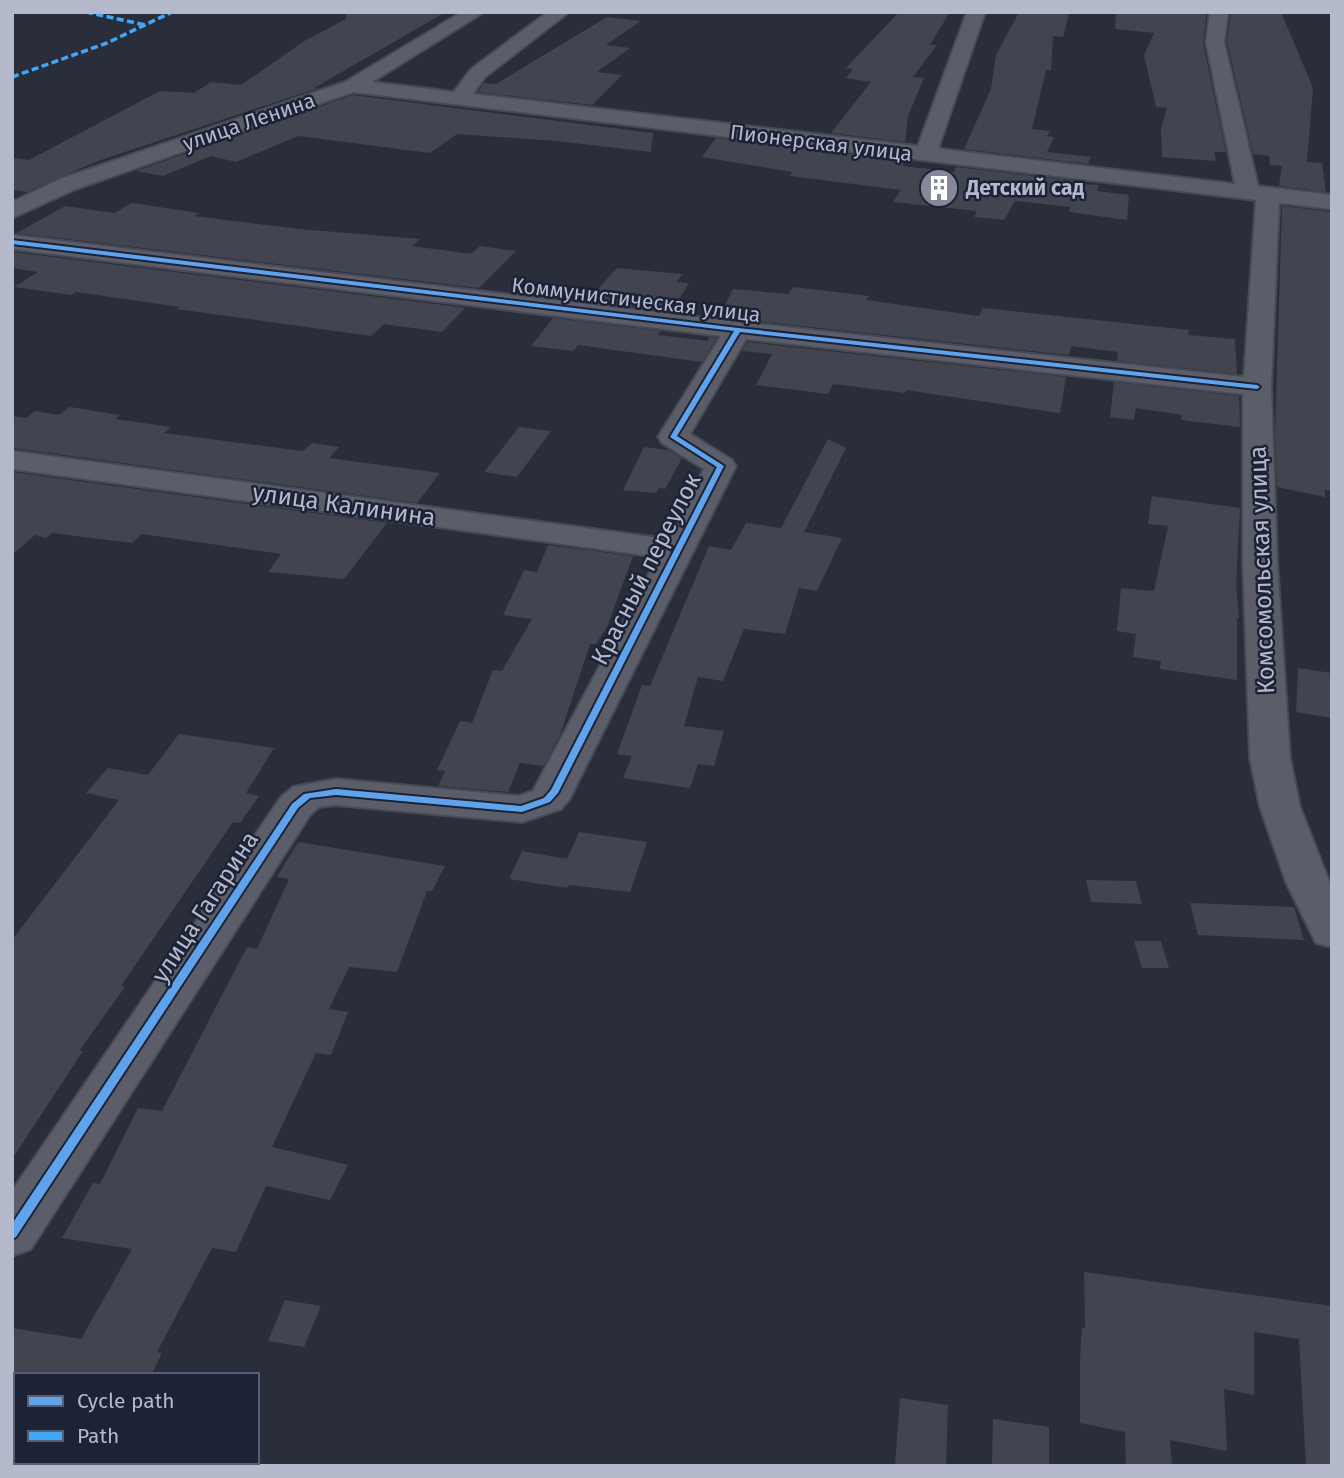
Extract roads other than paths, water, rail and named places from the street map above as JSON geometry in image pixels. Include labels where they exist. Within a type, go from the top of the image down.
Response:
[{"type":"street","name":"улица Ленина","points":[[12,211],[68,184],[352,86],[475,12]]},
{"type":"street","points":[[459,99],[478,73],[559,12]]},
{"type":"street","points":[[932,152],[976,12]]},
{"type":"street","name":"Комсомольская улица","points":[[1219,12],[1215,42],[1257,195],[1267,245],[1257,387],[1260,562],[1270,758],[1280,807],[1307,882],[1332,932]]},
{"type":"street","name":"Пионерская улица","points":[[352,86],[898,153],[932,152],[1257,195],[1332,202]]},
{"type":"street","name":"Коммунистическая улица","points":[[12,242],[738,330],[1257,387]]},
{"type":"street","name":"Красный переулок","points":[[535,806],[547,800],[555,790],[721,466],[673,437],[738,330]]},
{"type":"street","name":"улица Калинина","points":[[12,460],[676,550]]},
{"type":"street","name":"улица Гагарина","points":[[12,1234],[301,801],[322,792],[503,808],[535,806]]},
{"type":"place","name":"Детский сад","points":[[939,188]]}]
